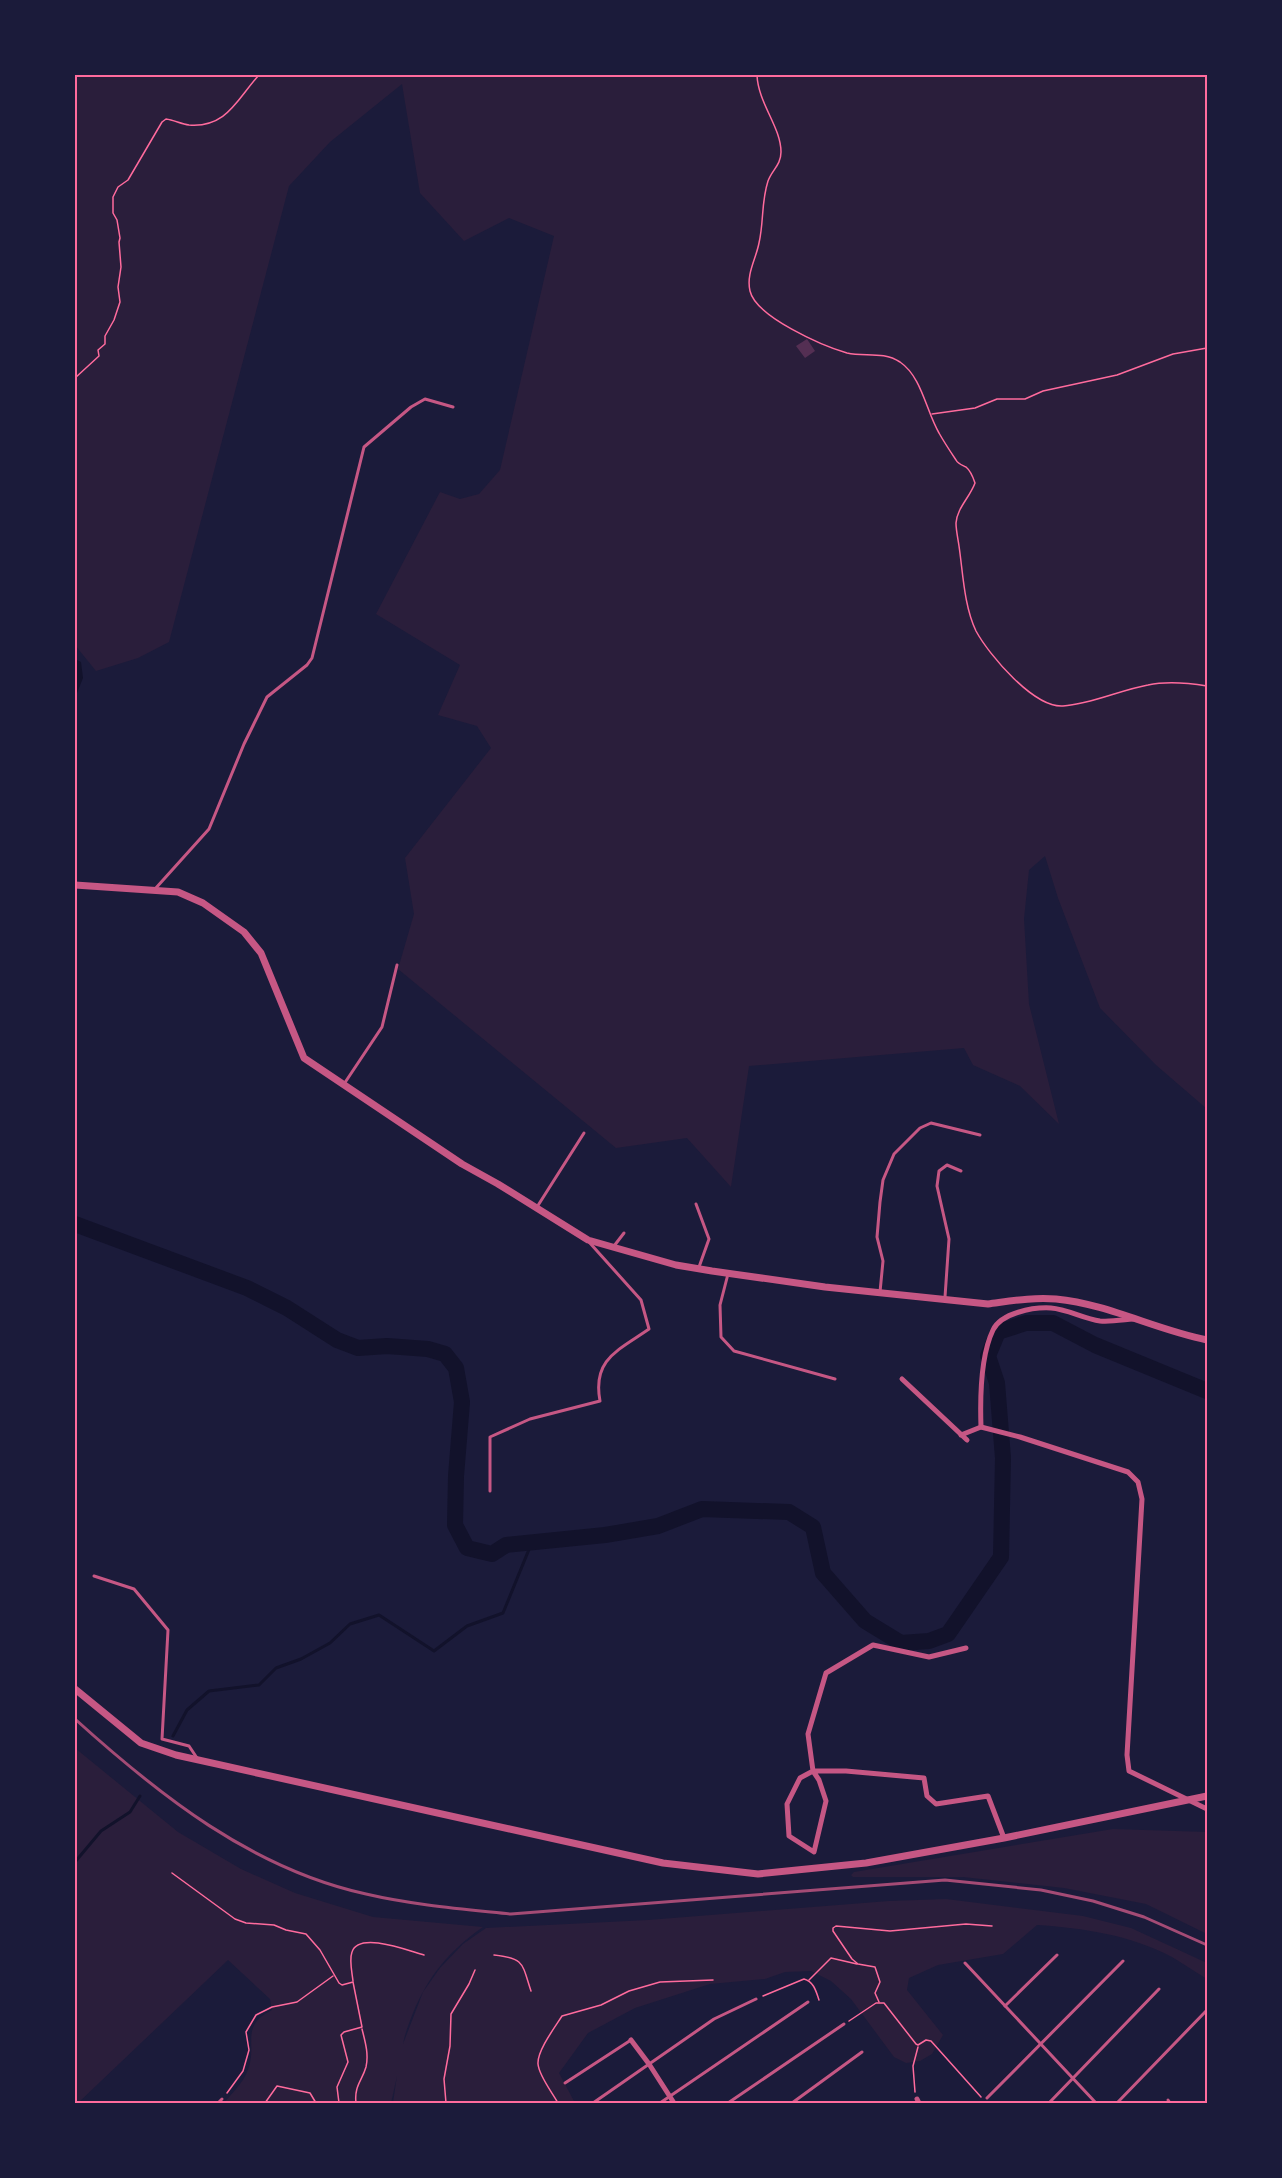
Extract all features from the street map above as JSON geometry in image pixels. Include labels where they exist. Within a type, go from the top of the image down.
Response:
[{"type":"street","points":[[75,885],[178,892],[203,903],[244,932],[261,953],[304,1058],[344,1084],[382,1113],[588,1240],[676,1265],[728,1274],[988,1304],[1025,1299],[1057,1299],[1087,1305],[1207,1340]]},
{"type":"street","points":[[982,1427],[980,1395],[985,1362],[993,1329],[1007,1317],[1024,1309],[1052,1308],[1101,1321],[1134,1319]]},
{"type":"street","points":[[902,1379],[967,1440]]},
{"type":"street","points":[[961,1435],[982,1427],[1020,1437],[1128,1472],[1138,1482],[1142,1499],[1127,1755],[1129,1771],[1207,1809]]},
{"type":"street","points":[[966,1648],[928,1657],[873,1645],[826,1673],[808,1734],[813,1771],[819,1780],[826,1801],[814,1851],[789,1836],[787,1804],[800,1778],[813,1771],[846,1771],[924,1778],[927,1796],[936,1804],[988,1796],[1004,1838]]},
{"type":"street","points":[[75,1689],[141,1743],[176,1755],[663,1863],[758,1874],[867,1863],[1004,1838],[1205,1796]]},
{"type":"street","points":[[631,2040],[674,2103]]},
{"type":"lane","points":[[155,889],[209,829],[244,744],[267,697],[308,666],[312,658],[364,447],[411,407],[425,399],[453,407]]},
{"type":"lane","points":[[344,1084],[382,1027],[397,964]]},
{"type":"lane","points":[[880,1293],[883,1261],[877,1237],[880,1202],[883,1180],[894,1154],[920,1128],[932,1123],[980,1135]]},
{"type":"lane","points":[[536,1209],[584,1133]]},
{"type":"lane","points":[[945,1299],[949,1239],[937,1186],[939,1171],[947,1165],[962,1170]]},
{"type":"lane","points":[[696,1204],[709,1239],[699,1269]]},
{"type":"lane","points":[[613,1248],[624,1233]]},
{"type":"lane","points":[[490,1491],[490,1437],[530,1419],[600,1401],[597,1385],[601,1369],[614,1353],[649,1329],[641,1300],[588,1240]]},
{"type":"lane","points":[[728,1274],[720,1305],[721,1337],[734,1351],[835,1379]]},
{"type":"lane","points":[[94,1576],[134,1589],[168,1630],[162,1739],[189,1746],[198,1760]]},
{"type":"lane","points":[[1004,2006],[1057,1955]]},
{"type":"lane","points":[[987,2098],[1123,1961]]},
{"type":"lane","points":[[965,1964],[1096,2103]]},
{"type":"lane","points":[[1048,2103],[1159,1989]]},
{"type":"lane","points":[[593,2103],[714,2019],[756,1999]]},
{"type":"lane","points":[[660,2103],[808,2002]]},
{"type":"lane","points":[[1117,2103],[1207,2010]]},
{"type":"lane","points":[[728,2103],[844,2024]]},
{"type":"lane","points":[[565,2083],[631,2040]]},
{"type":"lane","points":[[792,2103],[862,2052]]},
{"type":"lane","points":[[218,2103],[222,2099]]},
{"type":"path","points":[[75,378],[99,356],[98,350],[105,344],[105,336],[120,302],[118,287],[121,267],[120,238],[117,220],[113,213],[113,197],[118,187],[128,180],[162,122],[166,119],[192,125],[213,123],[228,113],[259,75]]},
{"type":"path","points":[[757,75],[757,85],[778,137],[781,153],[777,168],[769,177],[762,201],[760,240],[749,275],[750,292],[757,303],[783,324],[800,334],[848,353],[882,354],[900,362],[919,388],[938,433],[951,449],[957,462],[969,469],[975,483],[971,495],[962,503],[956,522],[969,608],[976,630],[995,657],[1015,681],[1034,696],[1061,706],[1109,696],[1148,684],[1207,686]]},
{"type":"path","points":[[931,414],[975,408],[997,399],[1025,399],[1043,391],[1117,375],[1173,354],[1207,348]]},
{"type":"path","points":[[172,1873],[235,1919],[246,1923],[274,1925],[306,1934],[320,1950],[340,1984],[353,1982]]},
{"type":"path","points":[[858,1964],[833,1932],[836,1926],[890,1931],[966,1924],[992,1926]]},
{"type":"path","points":[[356,2103],[357,2084],[366,2067],[367,2049],[353,1982],[352,1950],[357,1945],[371,1942],[424,1955]]},
{"type":"path","points":[[495,1955],[515,1958],[521,1963],[531,1991]]},
{"type":"path","points":[[809,1980],[831,1958],[875,1967],[880,1982],[875,1993],[879,2002],[884,2003],[918,2045]]},
{"type":"path","points":[[447,2103],[444,2079],[450,2046],[451,2014],[475,1970]]},
{"type":"path","points":[[222,2099],[243,2071],[249,2050],[246,2032],[256,2015],[272,2007],[297,2001],[334,1976]]},
{"type":"path","points":[[756,1999],[804,1978],[809,1980],[819,2000]]},
{"type":"path","points":[[558,2103],[538,2063],[539,2055],[562,2016],[601,2005],[629,1991],[660,1982],[713,1980]]},
{"type":"path","points":[[844,2024],[879,2002]]},
{"type":"path","points":[[339,2103],[337,2088],[348,2062],[341,2034],[362,2027]]},
{"type":"path","points":[[918,2101],[912,2066],[918,2045],[926,2040],[930,2040],[982,2098],[987,2098]]},
{"type":"path","points":[[265,2103],[274,2089],[280,2086],[310,2093],[316,2103]]},
{"type":"shaded area","points":[[75,75],[1207,75],[1207,1109],[1156,1065],[1100,1008],[1058,898],[1045,856],[1029,870],[1024,919],[1029,1004],[1059,1124],[1020,1086],[973,1065],[964,1048],[749,1066],[731,1187],[687,1138],[616,1148],[398,969],[414,914],[405,858],[491,748],[477,726],[438,715],[460,665],[376,614],[440,492],[460,499],[479,494],[500,470],[554,236],[509,218],[464,241],[420,193],[402,84],[330,142],[289,186],[169,642],[138,658],[96,671],[75,645]]},
{"type":"shaded area","points":[[75,659],[81,662],[83,678],[75,698]]},
{"type":"shaded area","points":[[75,1748],[178,1832],[241,1869],[295,1893],[373,1917],[483,1927],[450,1955],[441,1965],[423,1992],[440,1968],[463,1944],[486,1928],[648,1920],[889,1901],[946,1899],[1083,1916],[1131,1928],[1207,1963],[1207,1979],[1172,1957],[1140,1943],[1072,1928],[1037,1925],[1003,1954],[938,1965],[909,1978],[907,1990],[943,2035],[932,2054],[920,2061],[906,2063],[894,2057],[851,1999],[831,1981],[811,1971],[785,1972],[765,1979],[710,1984],[635,2008],[588,2033],[559,2073],[575,2103],[393,2103],[397,2076],[391,2103],[224,2103],[247,2072],[252,2030],[255,2023],[272,2010],[270,1999],[228,1960],[78,2103],[75,2103]],"holes":[[[423,1992],[403,2044],[410,2021]]]},
{"type":"shaded area","points":[[1113,1829],[1207,1832],[1207,1934],[1146,1904],[1064,1888],[963,1877],[853,1877],[851,1875],[854,1872]]},
{"type":"building","points":[[807,339],[815,351],[805,358],[796,346]]},
{"type":"waterway","points":[[75,1224],[247,1288],[287,1308],[337,1340],[358,1348],[387,1346],[428,1349],[445,1354],[456,1368],[462,1402],[455,1525],[467,1548],[492,1554],[506,1545],[605,1535],[658,1526],[702,1509],[789,1512],[813,1527],[823,1573],[865,1621],[901,1643],[929,1641],[948,1634],[1001,1557],[1003,1458],[997,1383],[988,1356],[998,1332],[1026,1323],[1053,1323],[1095,1345],[1207,1391]]},
{"type":"waterway","points":[[173,1736],[187,1710],[209,1691],[259,1685],[276,1668],[301,1659],[330,1643],[350,1624],[379,1615],[434,1651],[467,1626],[503,1613],[532,1542]]},
{"type":"waterway","points":[[75,1862],[101,1831],[130,1812],[140,1796]]},
{"type":"railway","points":[[75,1719],[174,1801],[209,1826],[246,1848],[284,1867],[324,1882],[384,1898],[511,1914],[945,1880],[1041,1890],[1093,1901],[1144,1917],[1207,1945]]}]
